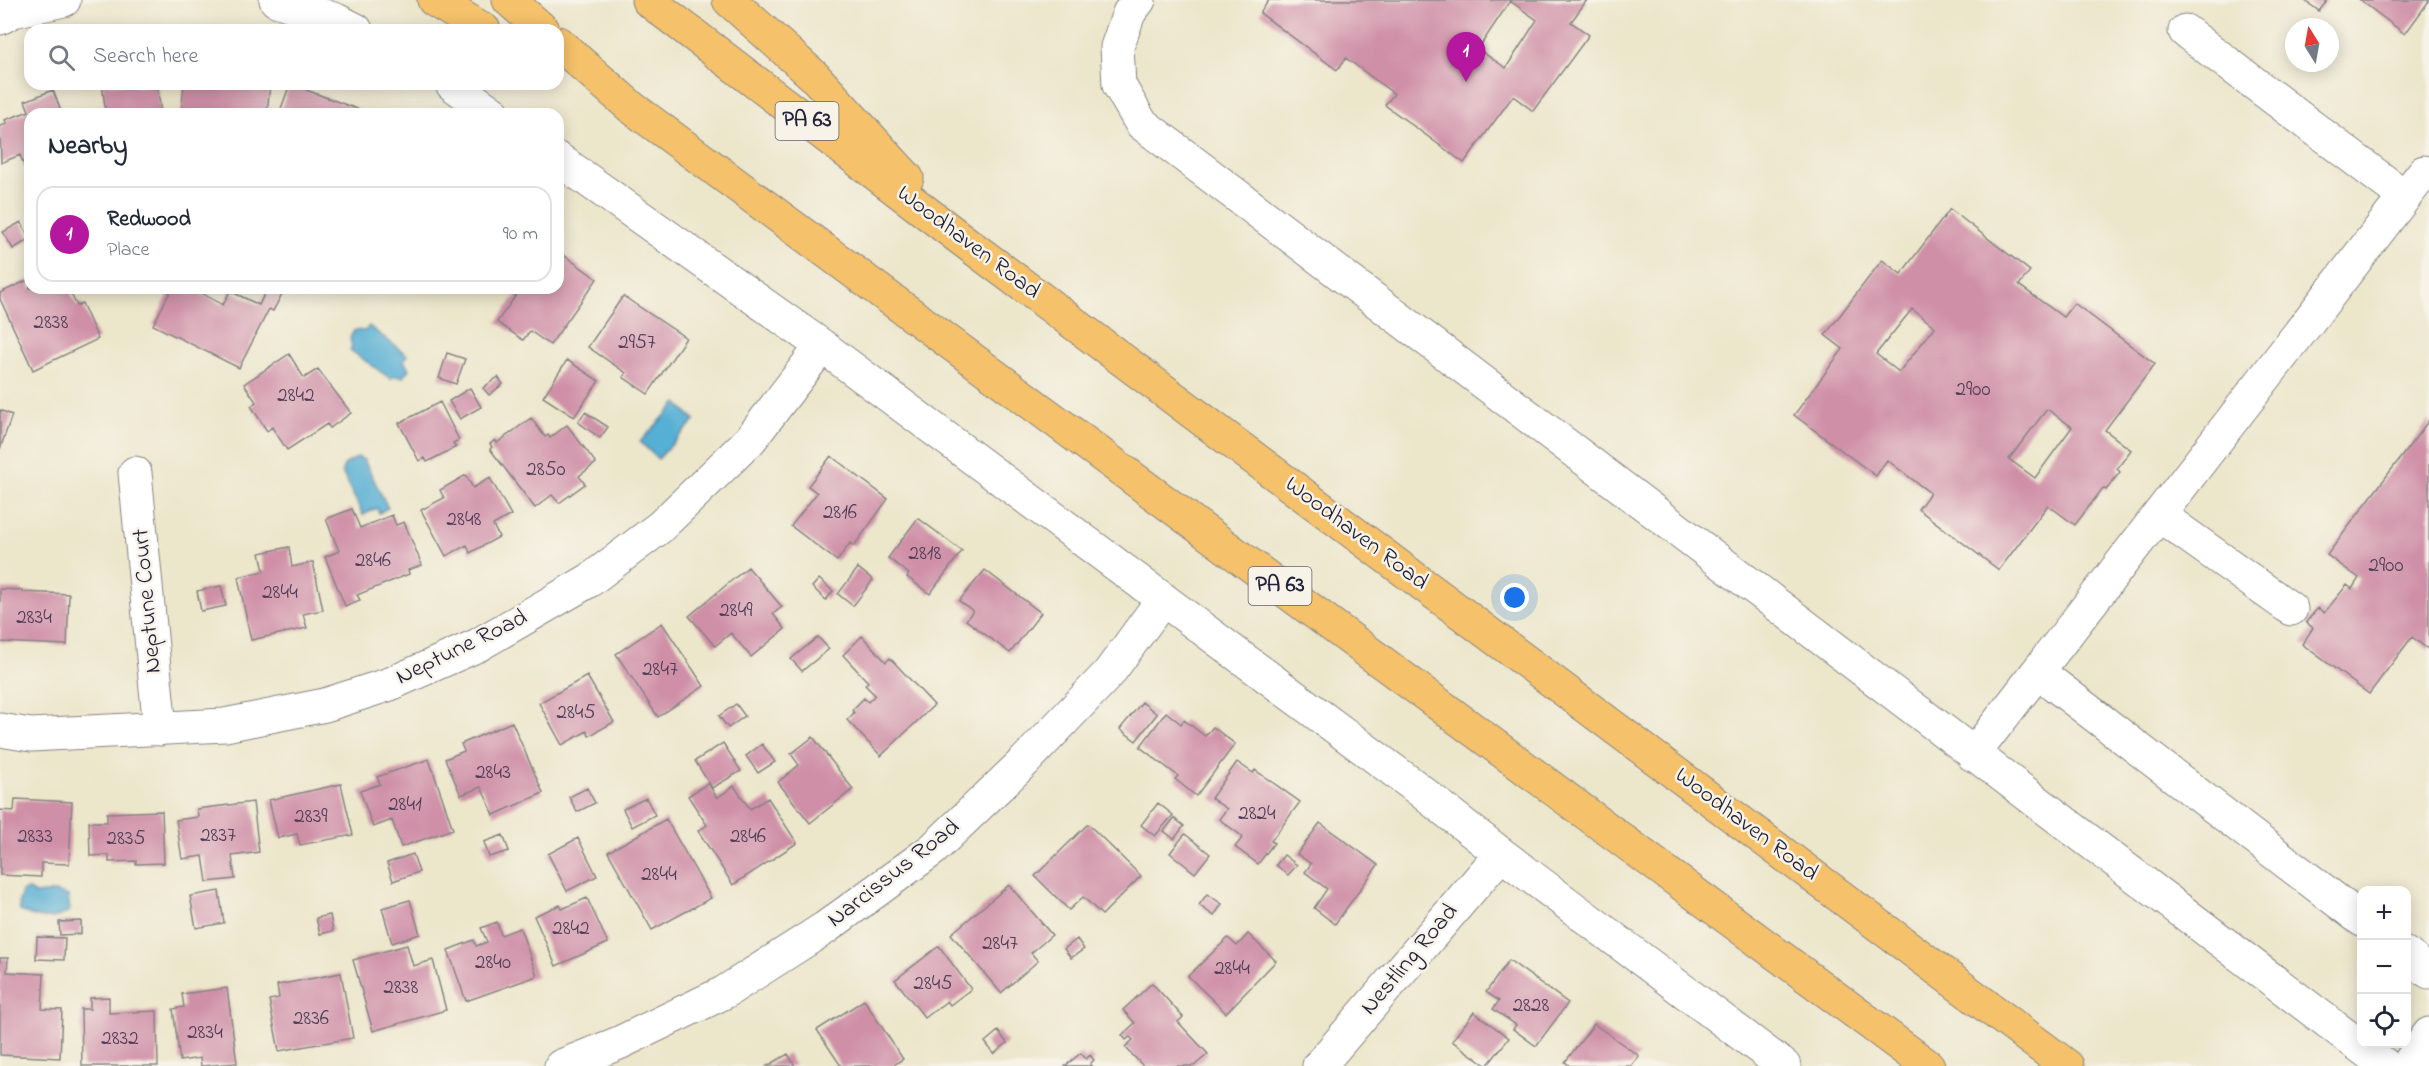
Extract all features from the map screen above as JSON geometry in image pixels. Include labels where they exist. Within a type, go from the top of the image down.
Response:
[{"type":"highway","points":[[434,0],[474,24]]},
{"type":"highway","points":[[509,0],[536,24]]},
{"type":"highway","name":"Woodhaven Road","points":[[648,0],[965,242],[2067,1066]]},
{"type":"highway","points":[[729,0],[814,76],[965,242]]},
{"type":"highway","points":[[564,48],[631,107]]},
{"type":"highway","name":"PA 63","points":[[564,72],[631,107],[1928,1066]]},
{"type":"street","points":[[0,18],[13,11],[64,0]]},
{"type":"street","points":[[276,0],[344,24]]},
{"type":"street","points":[[1139,0],[1130,13],[1118,47],[1119,85],[1141,123],[2386,1066]]},
{"type":"street","points":[[2185,31],[2405,197]]},
{"type":"street","points":[[460,90],[486,108]]},
{"type":"street","points":[[564,163],[822,346],[1413,785],[1501,854],[1784,1066]]},
{"type":"street","points":[[1973,755],[2424,172],[2429,176]]},
{"type":"street","name":"Neptune Road","points":[[0,730],[31,735],[236,723],[325,705],[390,684],[478,645],[590,580],[660,527],[742,447],[822,346]]},
{"type":"street","name":"Neptune Court","points":[[135,473],[160,729]]},
{"type":"street","points":[[2159,515],[2291,609]]},
{"type":"street","name":"Narcissus Road","points":[[561,1066],[620,1043],[725,992],[825,928],[932,850],[1025,761],[1109,673],[1163,599]]},
{"type":"street","points":[[2037,672],[2357,917]]},
{"type":"street","name":"Nestling Road","points":[[1319,1066],[1501,854]]},
{"type":"street","points":[[2411,958],[2429,972]]},
{"type":"street","points":[[2407,1066],[2429,1034]]},
{"type":"water","points":[[369,326],[407,355],[404,361],[409,369],[403,377],[393,376],[391,379],[350,350],[352,346],[350,337],[353,332],[355,330],[365,331]]},
{"type":"water","points":[[677,403],[695,420],[658,459],[640,442]]},
{"type":"water","points":[[358,457],[364,460],[388,508],[379,513],[377,508],[363,515],[342,472],[344,465]]},
{"type":"water","points":[[25,890],[30,890],[34,894],[56,892],[68,896],[70,910],[63,915],[48,918],[20,911],[19,901]]},
{"type":"building","points":[[1269,0],[1587,0],[1571,22],[1589,35],[1533,111],[1513,96],[1464,163],[1385,105],[1394,94],[1346,58],[1337,70],[1260,13]],"holes":[[[1510,1],[1537,20],[1506,68],[1478,49]]]},
{"type":"building","points":[[2304,0],[2328,0],[2319,11]]},
{"type":"building","points":[[2360,0],[2429,0],[2429,1],[2405,34]]},
{"type":"building","points":[[53,90],[60,108],[28,108],[25,101]]},
{"type":"building","points":[[103,90],[158,90],[160,108],[105,108]]},
{"type":"building","points":[[183,90],[269,90],[268,108],[182,108]]},
{"type":"building","points":[[288,90],[306,90],[355,108],[281,108]]},
{"type":"building","points":[[24,113],[24,165],[20,155],[1,163],[0,126],[7,124],[5,120]]},
{"type":"building","points":[[1950,209],[2030,271],[2019,285],[2063,317],[2074,303],[2155,364],[2105,430],[2131,450],[2117,469],[2120,472],[2106,490],[2103,488],[2075,525],[2048,505],[1999,570],[1918,509],[1930,493],[1887,460],[1876,476],[1794,415],[1843,349],[1825,335],[1882,260],[1901,274]],"holes":[[[1912,309],[1935,327],[1899,372],[1876,354]],[[2047,409],[2072,427],[2035,478],[2009,459]]]},
{"type":"building","points":[[21,222],[24,228],[24,243],[13,249],[3,232]]},
{"type":"building","points":[[564,255],[597,279],[550,345],[530,331],[523,340],[497,322],[517,294],[564,294]]},
{"type":"building","points":[[24,282],[24,294],[71,294],[77,306],[82,303],[98,339],[33,370],[0,299],[0,293]]},
{"type":"building","points":[[169,294],[203,294],[223,305],[228,294],[236,294],[259,305],[264,294],[282,294],[273,311],[269,309],[239,368],[153,325]]},
{"type":"building","points":[[623,296],[686,338],[648,394],[623,377],[626,373],[588,347]]},
{"type":"building","points":[[447,353],[465,359],[456,384],[439,378]]},
{"type":"building","points":[[289,354],[304,378],[318,369],[351,413],[330,428],[327,424],[287,450],[272,427],[267,431],[251,406],[256,402],[244,384]]},
{"type":"building","points":[[567,360],[599,381],[574,417],[543,397]]},
{"type":"building","points":[[498,377],[503,384],[489,395],[483,388]]},
{"type":"building","points":[[470,388],[481,407],[460,419],[449,401]]},
{"type":"building","points":[[440,402],[459,440],[453,443],[456,447],[427,462],[425,458],[419,461],[399,423]]},
{"type":"building","points":[[0,410],[12,415],[0,449]]},
{"type":"building","points":[[585,412],[608,427],[600,438],[578,422]]},
{"type":"building","points":[[531,418],[545,437],[548,435],[550,438],[567,425],[596,463],[579,476],[585,484],[559,503],[552,495],[535,508],[490,449],[492,447],[490,444],[495,440],[497,443]]},
{"type":"building","points":[[2429,420],[2429,650],[2412,637],[2369,694],[2302,644],[2313,628],[2306,622],[2318,608],[2324,613],[2347,585],[2352,589],[2359,578],[2327,555]]},
{"type":"building","points":[[831,456],[888,499],[854,546],[850,543],[837,561],[791,526],[817,493],[808,486]]},
{"type":"building","points":[[466,475],[473,488],[490,478],[511,515],[493,525],[499,537],[470,553],[467,545],[446,556],[421,510],[444,498],[440,490]]},
{"type":"building","points":[[352,509],[360,528],[392,515],[396,525],[404,522],[422,565],[408,570],[409,574],[357,595],[360,600],[345,606],[325,557],[339,551],[326,519]]},
{"type":"building","points":[[918,518],[962,551],[930,594],[907,577],[909,574],[888,558]]},
{"type":"building","points":[[289,547],[292,567],[313,562],[323,610],[303,614],[307,628],[251,640],[238,577],[264,571],[260,553]]},
{"type":"building","points":[[748,567],[782,607],[773,614],[785,629],[751,657],[731,633],[715,646],[689,616]]},
{"type":"building","points":[[858,568],[873,580],[853,606],[838,594]]},
{"type":"building","points":[[985,570],[1041,613],[1010,653],[966,620],[973,611],[959,601]]},
{"type":"building","points":[[819,579],[833,591],[826,600],[812,587]]},
{"type":"building","points":[[221,586],[226,606],[201,611],[197,591]]},
{"type":"building","points":[[0,589],[69,594],[67,645],[0,642]]},
{"type":"building","points":[[662,623],[704,686],[658,717],[616,654]]},
{"type":"building","points":[[862,636],[886,662],[890,658],[934,705],[881,756],[847,720],[854,713],[852,710],[864,698],[868,702],[875,695],[865,685],[868,682],[843,655]]},
{"type":"building","points":[[818,637],[829,649],[802,671],[791,659]]},
{"type":"building","points":[[587,676],[614,722],[589,736],[587,731],[562,745],[539,703]]},
{"type":"building","points":[[1142,702],[1157,714],[1136,741],[1120,729]]},
{"type":"building","points":[[736,704],[745,716],[728,728],[719,716]]},
{"type":"building","points":[[1166,712],[1181,724],[1184,720],[1205,736],[1213,727],[1235,744],[1196,796],[1175,779],[1178,776],[1140,747]]},
{"type":"building","points":[[512,722],[543,793],[494,815],[481,787],[461,795],[445,759],[464,751],[461,744]]},
{"type":"building","points":[[813,737],[853,789],[810,823],[778,782],[799,765],[791,754]]},
{"type":"building","points":[[723,743],[741,771],[712,788],[695,761]]},
{"type":"building","points":[[762,744],[775,762],[758,773],[746,756]]},
{"type":"building","points":[[429,759],[453,829],[401,847],[392,820],[373,827],[360,791],[380,784],[377,777]]},
{"type":"building","points":[[1237,762],[1253,773],[1255,770],[1300,802],[1271,841],[1274,843],[1258,864],[1235,847],[1243,837],[1219,819],[1227,809],[1211,798]]},
{"type":"building","points":[[708,783],[717,798],[734,786],[750,809],[768,798],[797,843],[733,885],[698,831],[707,825],[688,796]]},
{"type":"building","points":[[341,784],[353,835],[300,845],[297,834],[278,838],[269,800]]},
{"type":"building","points":[[587,788],[595,803],[577,812],[569,797]]},
{"type":"building","points":[[646,798],[655,815],[632,827],[623,809]]},
{"type":"building","points":[[15,799],[72,802],[69,864],[41,863],[41,877],[0,875],[0,810],[14,811]]},
{"type":"building","points":[[253,802],[259,852],[232,856],[235,879],[207,882],[203,856],[182,859],[176,820],[198,817],[197,809]]},
{"type":"building","points":[[1158,803],[1173,815],[1155,836],[1141,825]]},
{"type":"building","points":[[162,811],[164,863],[109,862],[109,855],[90,856],[89,822],[107,822],[107,813]]},
{"type":"building","points":[[1174,818],[1184,826],[1174,839],[1164,831]]},
{"type":"building","points":[[666,819],[711,898],[652,930],[608,852]]},
{"type":"building","points":[[1320,823],[1378,865],[1335,924],[1314,908],[1327,889],[1305,872],[1311,864],[1297,854]]},
{"type":"building","points":[[1088,824],[1141,876],[1102,915],[1083,897],[1069,910],[1035,876]]},
{"type":"building","points":[[1185,834],[1210,854],[1195,873],[1170,853]]},
{"type":"building","points":[[503,835],[509,851],[489,857],[484,842]]},
{"type":"building","points":[[578,838],[597,876],[567,891],[548,854]]},
{"type":"building","points":[[413,854],[419,872],[393,881],[387,863]]},
{"type":"building","points":[[1284,855],[1297,865],[1288,875],[1276,865]]},
{"type":"building","points":[[1009,885],[1052,935],[1031,953],[1038,961],[1001,993],[951,934]]},
{"type":"building","points":[[219,891],[224,923],[196,928],[190,896]]},
{"type":"building","points":[[1207,894],[1222,904],[1214,916],[1199,905]]},
{"type":"building","points":[[587,898],[608,943],[556,966],[534,916],[560,905],[562,909]]},
{"type":"building","points":[[410,900],[420,934],[392,943],[382,908]]},
{"type":"building","points":[[330,915],[333,931],[320,934],[316,918]]},
{"type":"building","points":[[81,921],[81,934],[60,935],[59,922]]},
{"type":"building","points":[[497,922],[501,935],[520,928],[537,976],[466,1001],[448,950],[474,940],[476,946],[487,942],[481,928]]},
{"type":"building","points":[[1248,934],[1276,961],[1226,1013],[1188,976],[1228,938],[1237,946]]},
{"type":"building","points":[[37,937],[65,938],[64,960],[36,959]]},
{"type":"building","points":[[1077,939],[1084,949],[1071,958],[1064,949]]},
{"type":"building","points":[[407,945],[413,966],[433,960],[446,1010],[373,1031],[353,960]]},
{"type":"building","points":[[939,946],[971,989],[950,1005],[947,1001],[925,1018],[895,980]]},
{"type":"building","points":[[0,958],[8,958],[7,972],[44,974],[42,1009],[62,1010],[60,1058],[0,1055]]},
{"type":"building","points":[[1509,960],[1568,1003],[1536,1046],[1513,1029],[1516,1025],[1493,1009],[1499,1001],[1486,992]]},
{"type":"building","points":[[341,973],[353,1038],[279,1051],[269,1000],[279,998],[277,985]]},
{"type":"building","points":[[1152,983],[1183,1017],[1178,1022],[1208,1054],[1194,1066],[1143,1066],[1125,1047],[1133,1040],[1130,1037],[1126,1040],[1122,1035],[1135,1023],[1123,1010]]},
{"type":"building","points":[[227,988],[237,1063],[201,1066],[200,1058],[180,1061],[173,1009],[184,1007],[182,994]]},
{"type":"building","points":[[109,997],[109,1013],[157,1011],[158,1066],[82,1066],[81,1009],[90,1009],[90,998]]},
{"type":"building","points":[[864,1000],[903,1059],[892,1066],[841,1066],[817,1030]]},
{"type":"building","points":[[1474,1012],[1509,1038],[1487,1066],[1452,1041]]},
{"type":"building","points":[[1594,1024],[1639,1056],[1631,1066],[1570,1066],[1565,1062]]},
{"type":"building","points":[[998,1031],[1007,1043],[994,1054],[985,1042]]},
{"type":"building","points":[[1081,1053],[1086,1059],[1090,1055],[1094,1060],[1090,1064],[1092,1066],[1065,1066]]},
{"type":"building","points":[[788,1054],[795,1066],[767,1066]]},
{"type":"place","name":"Redwood","points":[[1466,82]]}]
